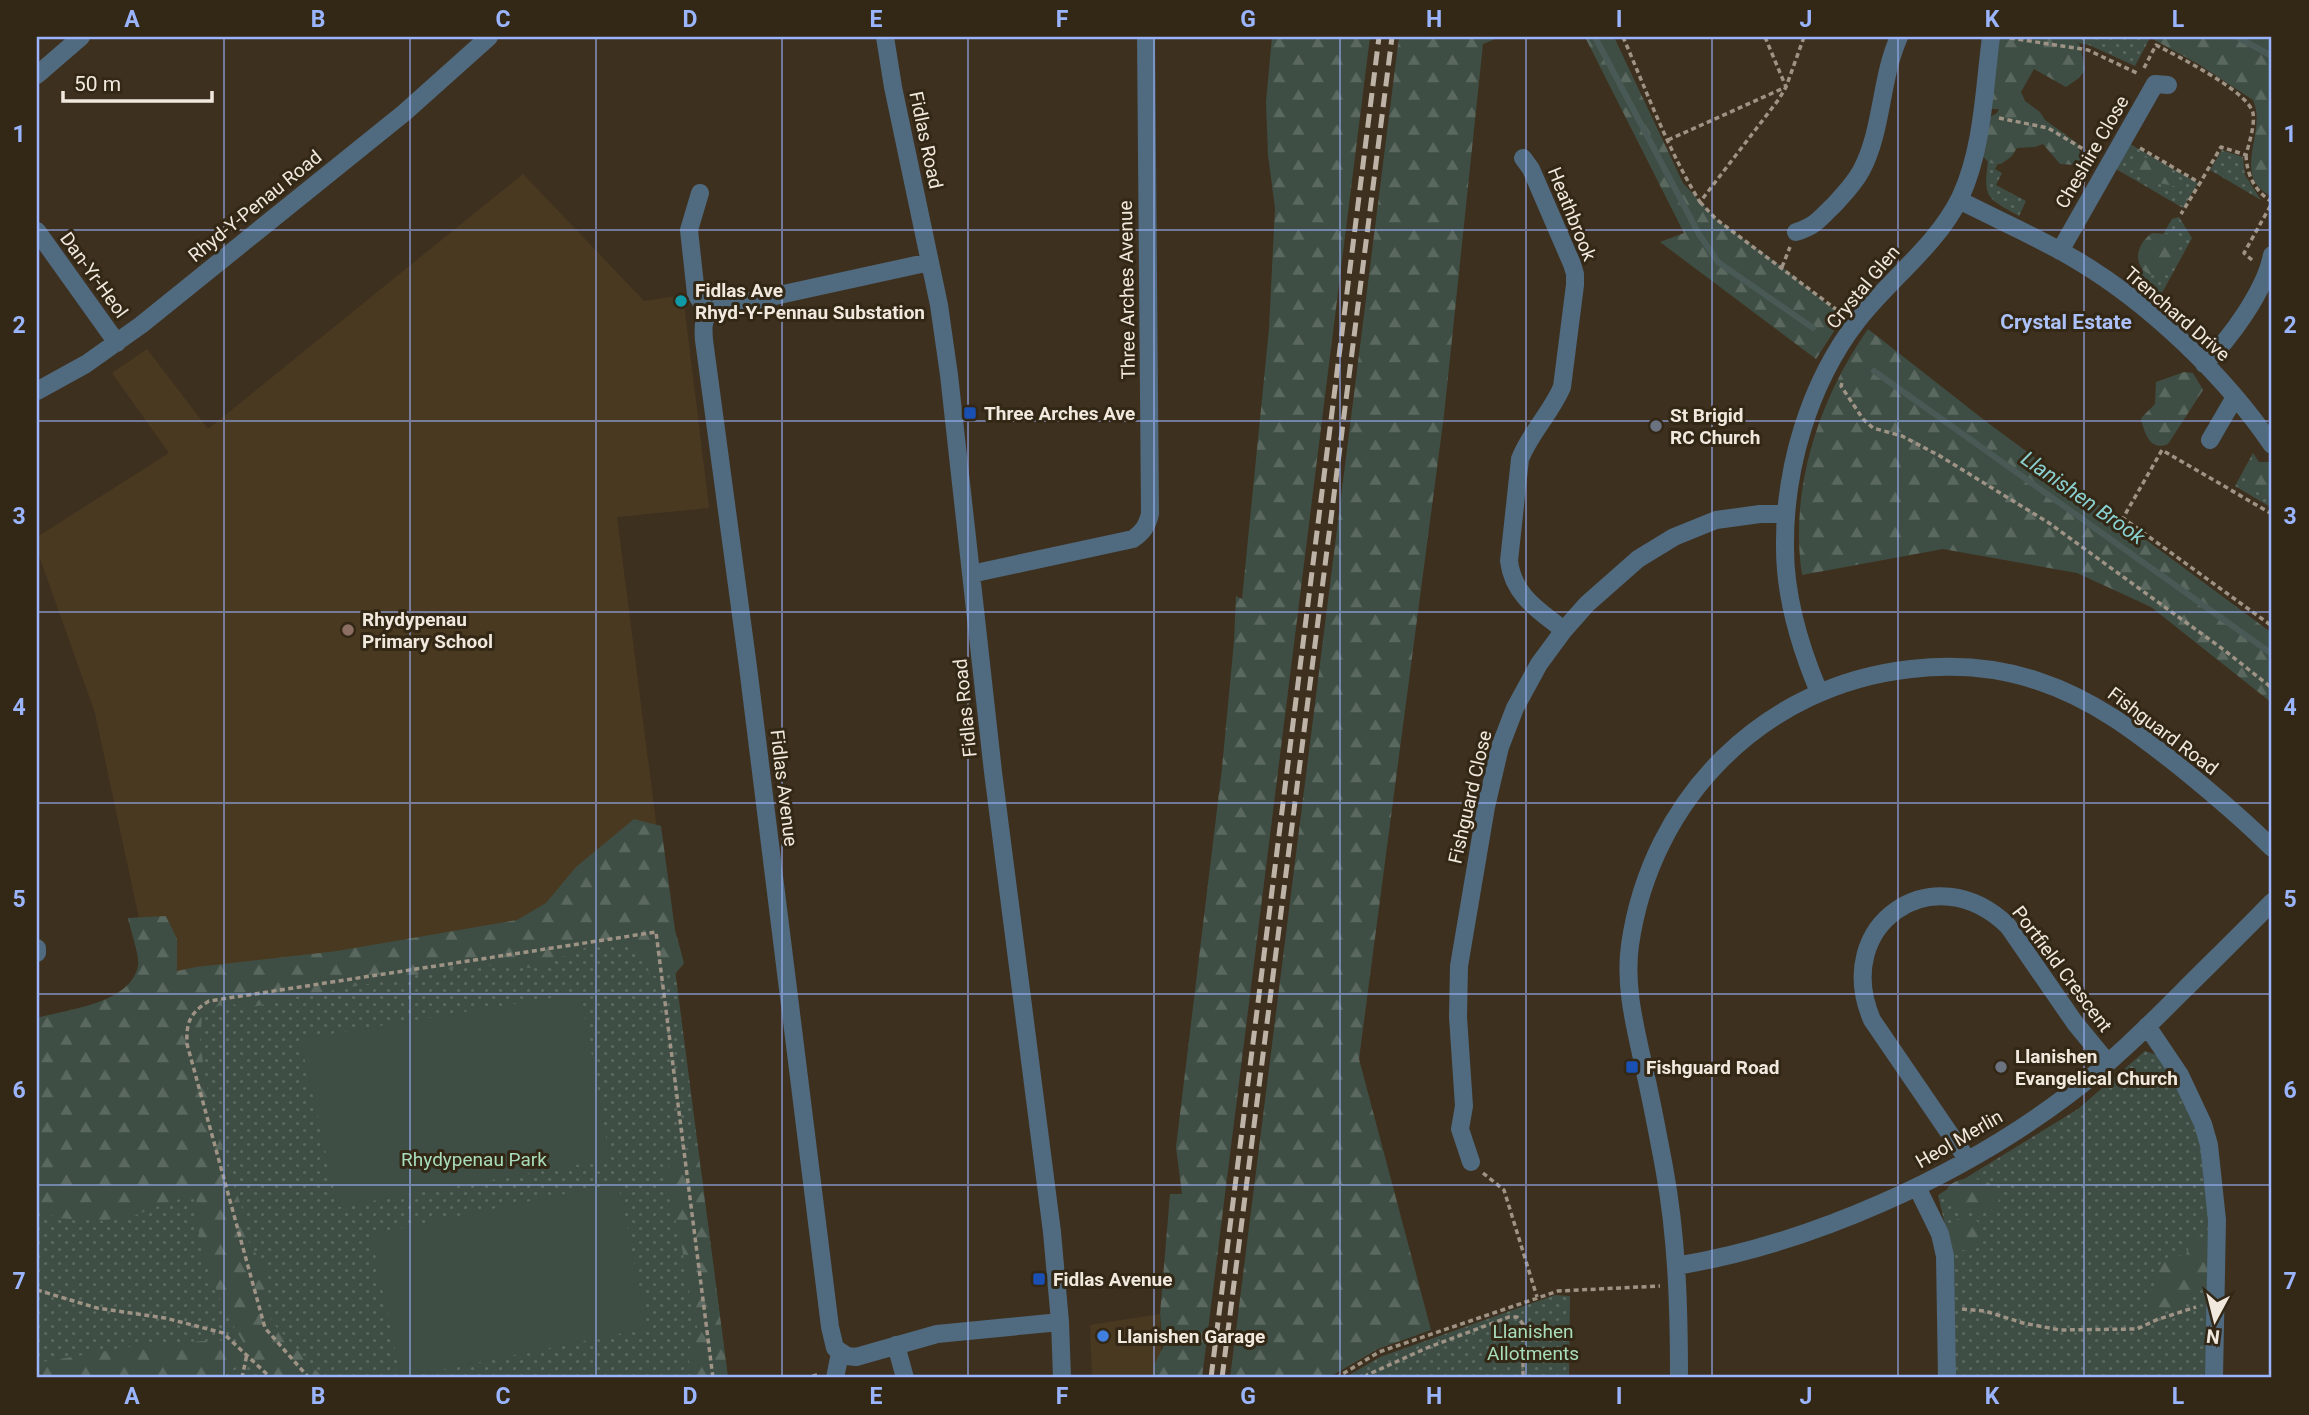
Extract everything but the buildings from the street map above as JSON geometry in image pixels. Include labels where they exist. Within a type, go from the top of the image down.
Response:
[{"type":"street","points":[[37,75],[81,37]]},
{"type":"street","name":"Rhyd-Y-Penau Road","points":[[37,391],[117,343],[404,113],[489,37]]},
{"type":"street","name":"Fidlas Road","points":[[885,37],[895,100],[930,262],[949,376],[993,772],[1052,1232],[1062,1378]]},
{"type":"street","name":"Three Arches Avenue","points":[[971,573],[1133,539],[1149,522],[1146,37]]},
{"type":"street","points":[[1796,232],[1811,227],[1852,185],[1861,171],[1874,138],[1888,65],[1899,37]]},
{"type":"street","name":"Crystal Glen","points":[[1819,692],[1801,647],[1785,549],[1786,514],[1794,462],[1816,394],[1835,355],[1866,311],[1935,234],[1959,200],[1973,160],[1981,119],[1990,37]]},
{"type":"street","name":"Cheshire Close","points":[[2060,251],[2155,84],[2168,85]]},
{"type":"street","name":"Heathbrook","points":[[1523,158],[1531,169],[1572,264],[1575,285],[1562,387],[1520,459],[1510,573],[1523,597],[1564,630]]},
{"type":"street","points":[[700,193],[689,230],[696,294],[708,313],[715,309],[930,262]]},
{"type":"street","name":"Trenchard Drive","points":[[1959,200],[2060,251],[2125,293],[2204,364],[2235,397],[2272,445]]},
{"type":"street","name":"Dan-Yr-Heol","points":[[37,231],[117,343]]},
{"type":"street","points":[[2204,364],[2233,331],[2269,271],[2272,255]]},
{"type":"street","name":"Fidlas Avenue","points":[[708,313],[704,320],[704,340],[748,667],[830,1327],[835,1348],[840,1353]]},
{"type":"street","points":[[2210,440],[2235,397]]},
{"type":"street","name":"Fishguard Close","points":[[1471,1162],[1460,1129],[1464,1106],[1459,1042],[1459,966],[1494,770],[1507,727],[1524,688],[1564,630],[1587,604],[1638,559],[1674,537],[1706,524],[1736,516],[1786,514]]},
{"type":"street","name":"Fishguard Road","points":[[1679,1378],[1672,1214],[1629,999],[1630,947],[1634,923],[1670,825],[1698,784],[1749,735],[1793,705],[1857,678],[1931,666],[1978,667],[2037,680],[2095,705],[2127,725],[2204,787],[2272,848]]},
{"type":"street","name":"Portfield Crescent","points":[[1967,1159],[1872,1020],[1866,1004],[1862,975],[1866,951],[1875,932],[1897,909],[1929,897],[1951,895],[1998,916],[2008,926],[2075,1023],[2107,1062]]},
{"type":"street","name":"Heol Merlin","points":[[1676,1266],[1706,1261],[1780,1241],[1845,1218],[1917,1187],[1967,1159],[2052,1107],[2107,1062],[2272,902]]},
{"type":"street","points":[[2147,1026],[2180,1075],[2203,1124],[2209,1145],[2217,1220],[2214,1378]]},
{"type":"street","points":[[1917,1187],[1934,1221],[1946,1267],[1947,1378]]},
{"type":"street","points":[[828,1376],[840,1353],[856,1357],[937,1334],[1060,1322]]},
{"type":"street","points":[[896,1345],[905,1378]]},
{"type":"path","points":[[1623,37],[1668,140],[1700,202],[1716,219],[1846,317]]},
{"type":"path","points":[[1766,37],[1786,87]]},
{"type":"path","points":[[1700,202],[1779,99],[1804,37]]},
{"type":"path","points":[[2002,37],[2088,50],[2140,74],[2157,45],[2199,69],[2245,98],[2253,113],[2246,155],[2251,180],[2261,194],[2272,202]]},
{"type":"path","points":[[1668,140],[1786,87]]},
{"type":"path","points":[[1992,116],[2048,128],[2099,159]]},
{"type":"path","points":[[2133,144],[2200,183]]},
{"type":"path","points":[[2181,214],[2221,147],[2246,155]]},
{"type":"path","points":[[1840,378],[1843,379],[1841,386],[1863,419],[1873,428],[1902,436],[1940,456],[2049,523],[2224,649],[2272,688]]},
{"type":"path","points":[[2272,514],[2162,450],[2123,518],[2272,626]]},
{"type":"path","points":[[309,1378],[265,1328],[187,1044],[186,1029],[195,1010],[209,1001],[656,932],[713,1378]]},
{"type":"path","points":[[1471,1162],[1504,1190],[1537,1297]]},
{"type":"path","points":[[1336,1378],[1379,1352],[1537,1297],[1569,1290],[1662,1286]]},
{"type":"path","points":[[37,1290],[97,1308],[165,1318],[223,1333],[271,1378]]},
{"type":"path","points":[[1947,1308],[1985,1311],[2023,1323],[2060,1330],[2137,1329],[2191,1307],[2216,1306]]},
{"type":"path","points":[[1365,1378],[1429,1347],[1509,1317],[1517,1317],[1523,1324],[1523,1378]]},
{"type":"path","points":[[242,1378],[247,1353]]},
{"type":"path","points":[[804,1378],[828,1376]]},
{"type":"shaded area","name":"Rhydypenau Primary School","points":[[523,174],[644,301],[683,295],[709,508],[617,517],[667,908],[155,993],[95,713],[37,550],[37,537],[169,453],[112,373],[147,349],[208,429]]},
{"type":"shaded area","points":[[1160,1314],[1162,1378],[1092,1378],[1090,1325]]},
{"type":"green space","points":[[1272,37],[1370,37],[1202,1378],[1154,1378],[1154,1365],[1163,1347],[1160,1314],[1170,1194],[1182,1194],[1176,1147],[1222,768],[1236,596],[1242,599],[1269,329],[1275,208],[1268,155],[1266,102]]},
{"type":"green space","points":[[1399,37],[1500,37],[1483,44],[1444,415],[1359,1059],[1431,1330],[1378,1349],[1328,1378],[1230,1378]]},
{"type":"green space","points":[[1585,37],[1614,37],[1683,183],[1716,219],[1782,267],[1843,317],[1816,359],[1660,242],[1684,233]]},
{"type":"green space","points":[[2000,37],[2070,37],[2080,45],[2085,70],[2079,78],[2066,87],[2034,69],[2021,92],[2025,101],[2040,112],[2045,120],[2077,143],[2082,159],[2076,165],[2060,164],[2043,144],[2017,148],[2011,157],[2001,164],[1989,163],[1981,154],[1985,120],[1999,109],[1989,109],[1997,41]]},
{"type":"green space","points":[[2070,37],[2150,38],[2135,66],[2089,45],[2078,43]]},
{"type":"green space","points":[[2149,37],[2272,37],[2272,197],[2259,188],[2253,177],[2251,165],[2256,113],[2253,100],[2198,64]]},
{"type":"green space","points":[[2130,144],[2198,183],[2183,208],[2116,169]]},
{"type":"green space","points":[[2222,150],[2243,157],[2245,175],[2261,200],[2210,170]]},
{"type":"green space","points":[[2145,157],[2176,175],[2180,181],[2178,187],[2150,181],[2138,172],[2137,164]]},
{"type":"green space","points":[[1988,161],[1998,163],[1995,169],[2002,173],[1996,185],[2026,201],[2019,216],[1990,196],[1986,183]]},
{"type":"green space","points":[[2179,217],[2192,238],[2157,302],[2134,284],[2172,219]]},
{"type":"green space","points":[[2152,233],[2167,234],[2178,240],[2179,247],[2178,257],[2172,266],[2164,273],[2155,275],[2148,273],[2138,261],[2143,242]]},
{"type":"green space","points":[[1868,329],[1988,423],[2272,633],[2272,703],[2151,607],[2077,573],[1943,549],[1802,575],[1800,510],[1812,446],[1835,385]]},
{"type":"green space","points":[[2184,372],[2193,373],[2203,390],[2168,444],[2162,446],[2152,443],[2141,418],[2155,404],[2156,382]]},
{"type":"green space","points":[[2253,453],[2272,482],[2272,508],[2235,486]]},
{"type":"green space","points":[[2254,462],[2269,462],[2272,465],[2272,495],[2266,497],[2248,487],[2245,481]]},
{"type":"green space","points":[[634,819],[661,826],[675,930],[684,963],[675,974],[649,974],[647,961],[637,947],[588,947],[534,968],[473,965],[248,1008],[224,1002],[202,1017],[200,1041],[206,1083],[227,1166],[244,1214],[247,1239],[267,1272],[264,1292],[271,1321],[323,1378],[261,1378],[249,1367],[236,1367],[213,1378],[37,1378],[37,1363],[48,1361],[141,1345],[220,1340],[233,1349],[243,1342],[224,1310],[200,1246],[196,1195],[136,1215],[101,1221],[56,1218],[37,1206],[37,1018],[80,1008],[111,997],[133,979],[138,962],[128,918],[166,916],[177,939],[177,971],[337,951],[517,920],[546,903],[576,867]]},
{"type":"green space","name":"Rhydypenau Park","points":[[667,908],[728,1378],[37,1378],[37,1018]]},
{"type":"green space","points":[[581,993],[610,1159],[338,1207],[300,1039]]},
{"type":"green space","points":[[2145,1051],[2157,1055],[2176,1084],[2200,1136],[2210,1232],[2207,1378],[1955,1378],[1946,1229],[1938,1195],[2078,1109]]},
{"type":"green space","points":[[689,1147],[698,1150],[728,1378],[693,1378],[687,1352],[699,1334],[692,1309],[680,1236],[664,1180],[672,1155]]},
{"type":"green space","points":[[1971,1178],[1990,1183],[1996,1189],[1999,1200],[1992,1210],[1960,1209],[1949,1204],[1946,1192],[1948,1188],[1955,1182]]},
{"type":"green space","points":[[618,1183],[648,1328],[401,1378],[371,1234]]},
{"type":"green space","points":[[1969,1217],[1978,1222],[1984,1234],[1981,1246],[1967,1250],[1958,1249],[1950,1240],[1950,1227],[1955,1220]]},
{"type":"green space","points":[[2200,1237],[2208,1241],[2213,1254],[2199,1288],[2180,1305],[2148,1314],[2146,1298],[2158,1279],[2160,1264],[2169,1257],[2186,1255],[2191,1239]]},
{"type":"green space","name":"Llanishen Allotments","points":[[1555,1295],[1570,1296],[1569,1378],[1344,1378],[1380,1357]]},
{"type":"waterway","name":"Llanishen Brook","points":[[1595,37],[1699,234],[1718,262],[1813,328]]},
{"type":"waterway","points":[[2237,37],[2272,56]]},
{"type":"waterway","name":"Llanishen Brook","points":[[1874,371],[2272,654]]},
{"type":"railway","points":[[1211,1378],[1379,37]]},
{"type":"railway","points":[[1222,1378],[1392,37]]},
{"type":"place","name":"Fidlas Ave Rhyd-Y-Pennau Substation","points":[[681,301]]},
{"type":"place","name":"Three Arches Ave","points":[[970,413]]},
{"type":"place","name":"St Brigid RC Church","points":[[1656,426]]},
{"type":"place","name":"Rhydypenau Primary School","points":[[348,630]]},
{"type":"place","name":"Fishguard Road","points":[[1632,1067]]},
{"type":"place","name":"Llanishen Evangelical Church","points":[[2001,1067]]},
{"type":"place","name":"Fidlas Avenue","points":[[1039,1279]]},
{"type":"place","name":"Llanishen Garage","points":[[1103,1336]]},
{"type":"district","name":"Crystal Estate","points":[[2066,322]]}]
